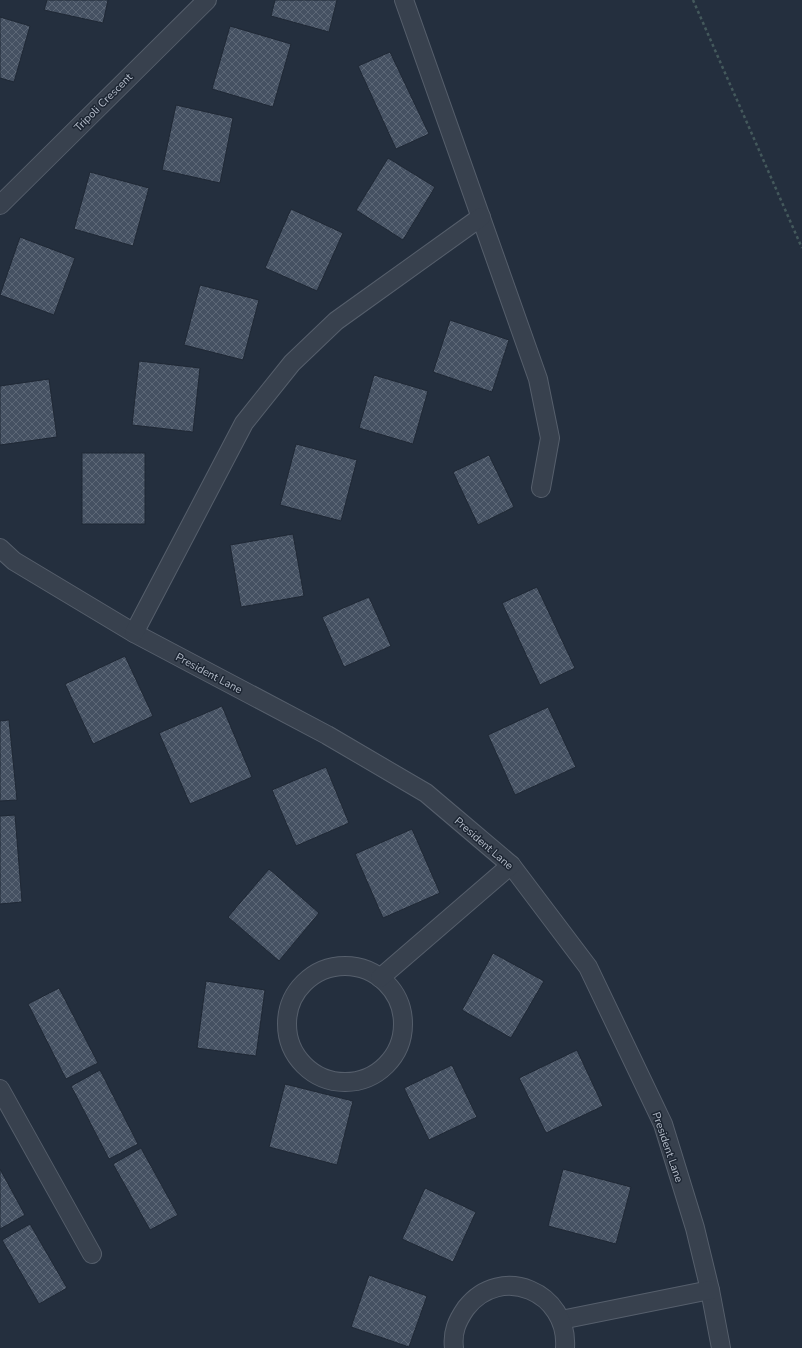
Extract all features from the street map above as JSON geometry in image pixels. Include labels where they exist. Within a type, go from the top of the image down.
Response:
[{"type":"street","name":"Tripoli Crescent","points":[[0,205],[207,0]]},
{"type":"street","points":[[404,0],[538,379],[550,438],[541,488]]},
{"type":"street","points":[[134,633],[244,423],[292,363],[336,321],[481,217]]},
{"type":"street","name":"President Lane","points":[[0,548],[14,561],[134,633],[327,735],[426,793],[511,865],[588,967],[663,1124],[695,1228],[710,1290],[721,1348]]},
{"type":"street","points":[[380,978],[511,865]]},
{"type":"street","points":[[340,965],[360,967],[380,978],[394,993],[402,1011],[403,1031],[397,1051],[387,1066],[369,1078],[349,1083],[329,1081],[311,1072],[302,1064],[293,1052],[286,1033],[287,1014],[296,991],[310,977],[328,968],[340,965]]},
{"type":"street","points":[[0,1089],[92,1254]]},
{"type":"street","points":[[454,1348],[453,1340],[457,1320],[475,1297],[492,1288],[503,1286],[523,1287],[536,1292],[551,1304],[561,1320],[566,1339],[565,1348]]},
{"type":"street","points":[[561,1320],[710,1290]]},
{"type":"path","points":[[693,0],[802,248]]},
{"type":"building","points":[[47,0],[108,0],[103,23],[44,10]]},
{"type":"building","points":[[275,0],[337,0],[329,32],[271,16]]},
{"type":"building","points":[[0,17],[30,26],[14,82],[0,78]]},
{"type":"building","points":[[230,26],[291,44],[273,107],[212,89]]},
{"type":"building","points":[[390,52],[429,134],[396,149],[358,66]]},
{"type":"building","points":[[176,105],[233,118],[220,183],[162,170]]},
{"type":"building","points":[[388,158],[435,187],[403,240],[356,210]]},
{"type":"building","points":[[90,172],[149,188],[133,246],[74,229]]},
{"type":"building","points":[[291,209],[343,233],[317,291],[265,268]]},
{"type":"building","points":[[20,237],[75,258],[54,315],[0,295]]},
{"type":"building","points":[[200,285],[259,300],[243,360],[184,345]]},
{"type":"building","points":[[450,320],[509,340],[492,392],[433,372]]},
{"type":"building","points":[[139,361],[200,368],[193,432],[132,425]]},
{"type":"building","points":[[374,375],[428,391],[413,444],[359,428]]},
{"type":"building","points":[[49,379],[57,437],[0,445],[0,386]]},
{"type":"building","points":[[296,444],[357,460],[341,521],[280,505]]},
{"type":"building","points":[[82,453],[145,453],[145,524],[82,524]]},
{"type":"building","points":[[489,455],[514,507],[478,525],[453,472]]},
{"type":"building","points":[[293,534],[304,596],[241,607],[230,545]]},
{"type":"building","points":[[537,587],[575,668],[540,685],[502,603]]},
{"type":"building","points":[[369,597],[391,646],[344,667],[322,617]]},
{"type":"building","points":[[125,656],[153,716],[93,744],[65,684]]},
{"type":"building","points":[[222,706],[252,777],[190,804],[159,733]]},
{"type":"building","points":[[548,707],[576,767],[515,795],[488,735]]},
{"type":"building","points":[[9,720],[17,800],[0,801],[0,721]]},
{"type":"building","points":[[326,767],[349,823],[296,846],[272,790]]},
{"type":"building","points":[[15,815],[22,902],[0,904],[0,816]]},
{"type":"building","points":[[412,829],[440,893],[383,918],[355,854]]},
{"type":"building","points":[[269,869],[319,913],[279,961],[228,917]]},
{"type":"building","points":[[493,953],[544,981],[511,1038],[462,1010]]},
{"type":"building","points":[[206,981],[265,990],[256,1056],[197,1048]]},
{"type":"building","points":[[59,988],[98,1063],[66,1079],[28,1004]]},
{"type":"building","points":[[577,1050],[603,1106],[546,1133],[519,1078]]},
{"type":"building","points":[[452,1065],[477,1117],[429,1140],[404,1088]]},
{"type":"building","points":[[100,1070],[138,1144],[109,1159],[71,1086]]},
{"type":"building","points":[[285,1084],[353,1101],[337,1165],[269,1147]]},
{"type":"building","points":[[141,1148],[178,1215],[150,1230],[113,1164]]},
{"type":"building","points":[[0,1169],[25,1215],[0,1229]]},
{"type":"building","points":[[563,1169],[631,1187],[616,1244],[548,1226]]},
{"type":"building","points":[[425,1188],[476,1212],[453,1262],[402,1239]]},
{"type":"building","points":[[30,1224],[67,1288],[39,1304],[2,1240]]},
{"type":"building","points":[[369,1275],[427,1296],[409,1347],[351,1327]]}]
